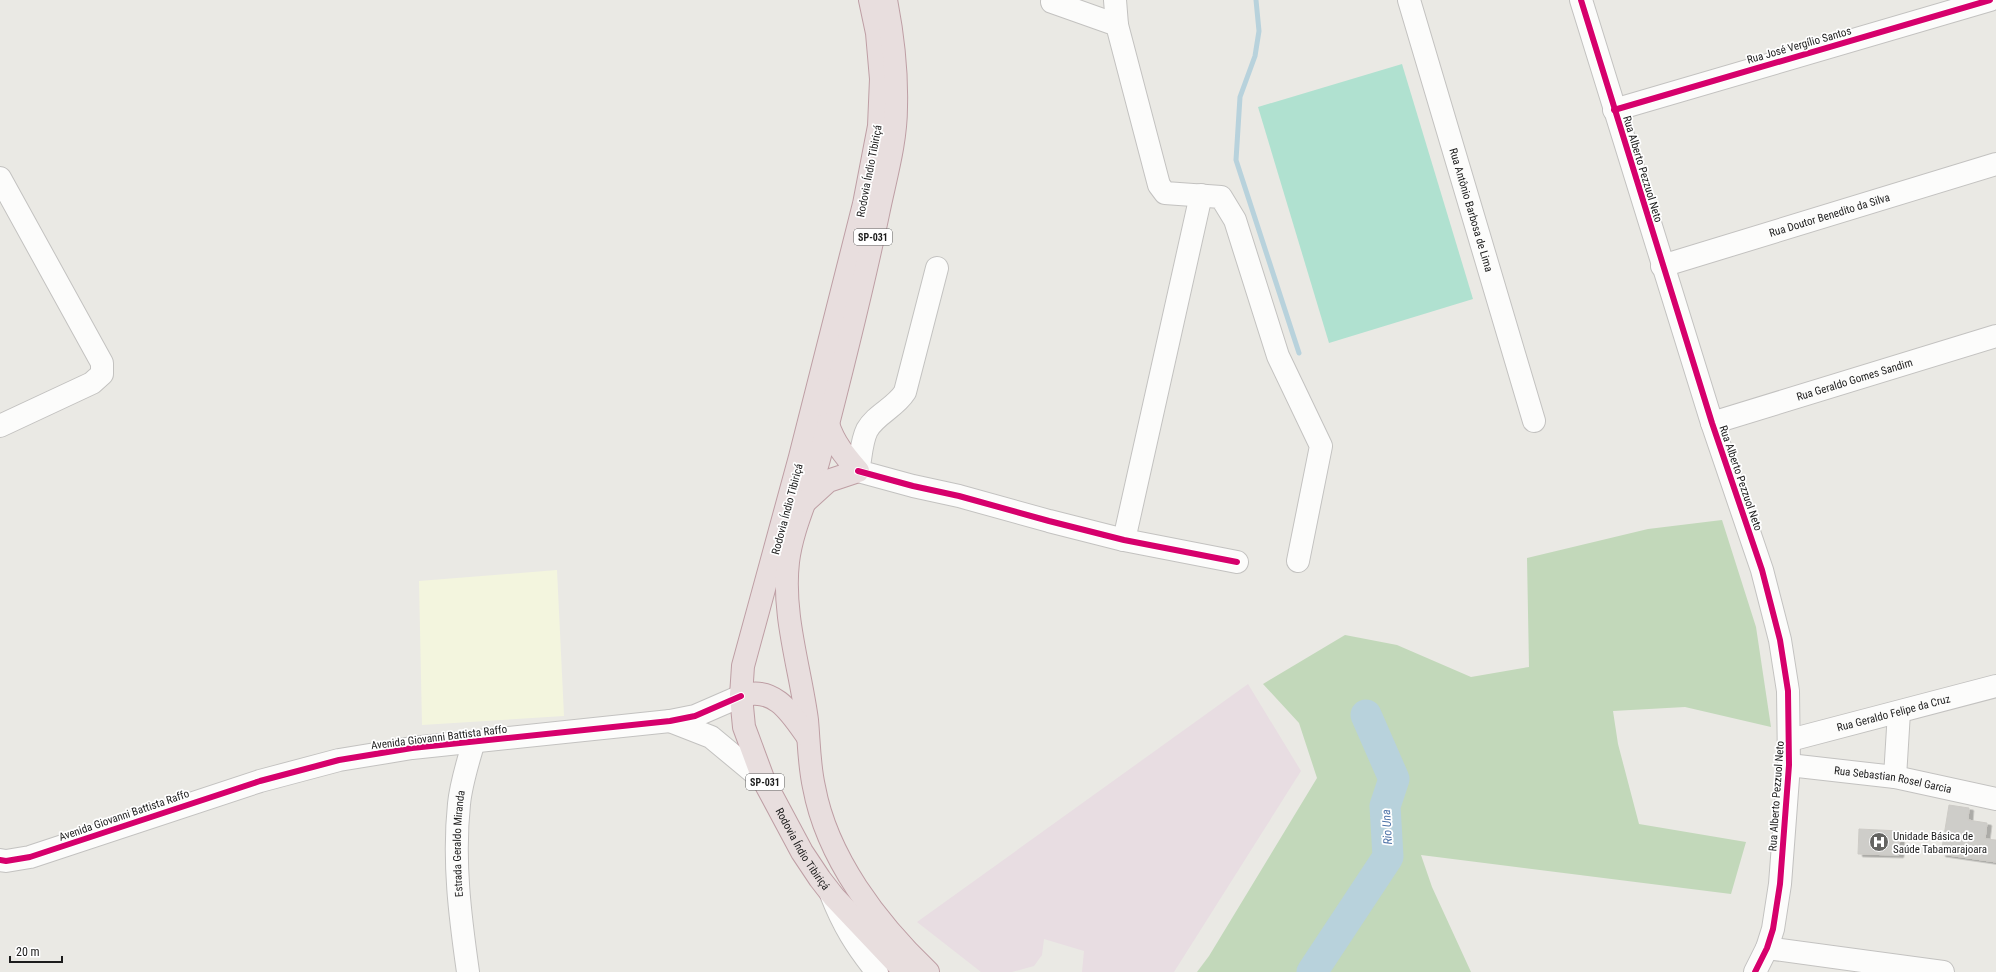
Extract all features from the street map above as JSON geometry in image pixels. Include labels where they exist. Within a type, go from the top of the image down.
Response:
[{"type":"highway","name":"Rodovia Índio Tibiriçá","points":[[870,0],[877,33],[881,79],[879,126],[864,204],[818,388],[744,666],[741,696],[744,727],[764,781],[802,852],[829,891],[904,972]]},
{"type":"highway","name":"Rodovia Índio Tibiriçá","points":[[886,0],[896,61],[896,110],[892,146],[871,246],[828,424],[788,558],[786,583],[809,739],[814,786],[826,829],[844,866],[881,920],[909,954],[928,972]]},
{"type":"highway","points":[[805,502],[828,481],[858,471],[836,444],[828,424]]},
{"type":"highway","points":[[741,696],[751,692],[766,694],[778,700],[789,711],[809,739]]},
{"type":"street","points":[[1115,0],[1117,25],[1158,185],[1165,193],[1221,197],[1235,220],[1278,356],[1321,446],[1298,561]]},
{"type":"street","name":"Rua Antônio Barbosa de Lima","points":[[1409,0],[1534,421]]},
{"type":"street","name":"Rua Alberto Pezzuol Neto","points":[[1581,0],[1662,266],[1712,423],[1762,570],[1778,632],[1788,691],[1790,740],[1789,765],[1780,884],[1773,929],[1767,948],[1755,972]]},
{"type":"street","name":"Rua José Vergílio Santos","points":[[1614,110],[1990,0]]},
{"type":"street","points":[[1052,2],[1117,25]]},
{"type":"street","name":"Rua Doutor Benedito da Silva","points":[[1662,266],[1996,164]]},
{"type":"street","points":[[0,178],[102,363],[102,374],[92,383],[0,426]]},
{"type":"street","points":[[1124,540],[1201,195]]},
{"type":"street","points":[[937,268],[905,392],[894,407],[874,421],[868,430],[864,440],[858,471],[913,486],[959,496],[1049,522],[1124,540],[1237,562]]},
{"type":"street","name":"Rua Geraldo Gomes Sandim","points":[[1712,423],[1996,336]]},
{"type":"street","name":"Rua Geraldo Felipe da Cruz","points":[[1790,740],[1996,686]]},
{"type":"street","name":"Avenida Giovanni Battista Raffo","points":[[3,861],[30,857],[183,805],[308,767],[412,748],[670,721],[695,716],[741,696]]},
{"type":"street","points":[[1896,777],[1899,712]]},
{"type":"street","name":"Avenida Giovanni Battista Raffo","points":[[670,721],[711,737],[764,781]]},
{"type":"street","name":"Estrada Geraldo Miranda","points":[[468,972],[460,912],[456,865],[459,803],[474,741]]},
{"type":"street","name":"Rua Sebastian Rosel Garcia","points":[[1789,765],[1896,777],[1996,799]]},
{"type":"street","points":[[829,891],[842,923],[864,963],[877,972]]},
{"type":"street","points":[[1767,948],[1919,970],[1943,972]]},
{"type":"shaded area","points":[[1402,64],[1473,299],[1329,343],[1258,107]]},
{"type":"shaded area","points":[[1722,520],[1756,627],[1771,727],[1685,707],[1613,711],[1618,744],[1639,824],[1746,842],[1731,894],[1421,855],[1432,887],[1471,972],[1197,972],[1209,956],[1317,778],[1299,723],[1263,684],[1345,635],[1397,645],[1471,677],[1529,667],[1527,558],[1648,529]]},
{"type":"shaded area","points":[[557,570],[564,716],[422,725],[419,581]]},
{"type":"shaded area","points":[[1248,684],[1301,771],[1174,972],[1082,972],[1084,951],[1044,939],[1042,955],[1034,966],[1012,972],[981,972],[917,922]]},
{"type":"building","points":[[1949,805],[1969,808],[1968,820],[1987,823],[1985,839],[1996,840],[1996,862],[1941,854]]},
{"type":"building","name":"Unidade Básica de Saúde Tabamarajoara","points":[[1859,829],[1900,831],[1899,855],[1858,854]]},
{"type":"waterway","points":[[1256,0],[1259,31],[1255,56],[1240,97],[1236,160],[1299,353]]},
{"type":"waterway","name":"Rio Una","points":[[1312,972],[1388,857],[1385,806],[1394,779],[1366,715]]},
{"type":"cycle path","points":[[1581,0],[1712,423],[1762,570],[1780,640],[1788,691],[1789,765],[1780,884],[1773,929],[1767,948],[1755,972]]},
{"type":"cycle path","points":[[1614,110],[1990,0]]},
{"type":"cycle path","points":[[858,471],[1124,540],[1237,562]]},
{"type":"cycle path","points":[[0,860],[6,861],[30,857],[260,781],[339,760],[412,748],[670,721],[695,716],[741,696]]},
{"type":"place","name":"Unidade Básica de Saúde Tabamarajoara","points":[[1879,842]]}]
